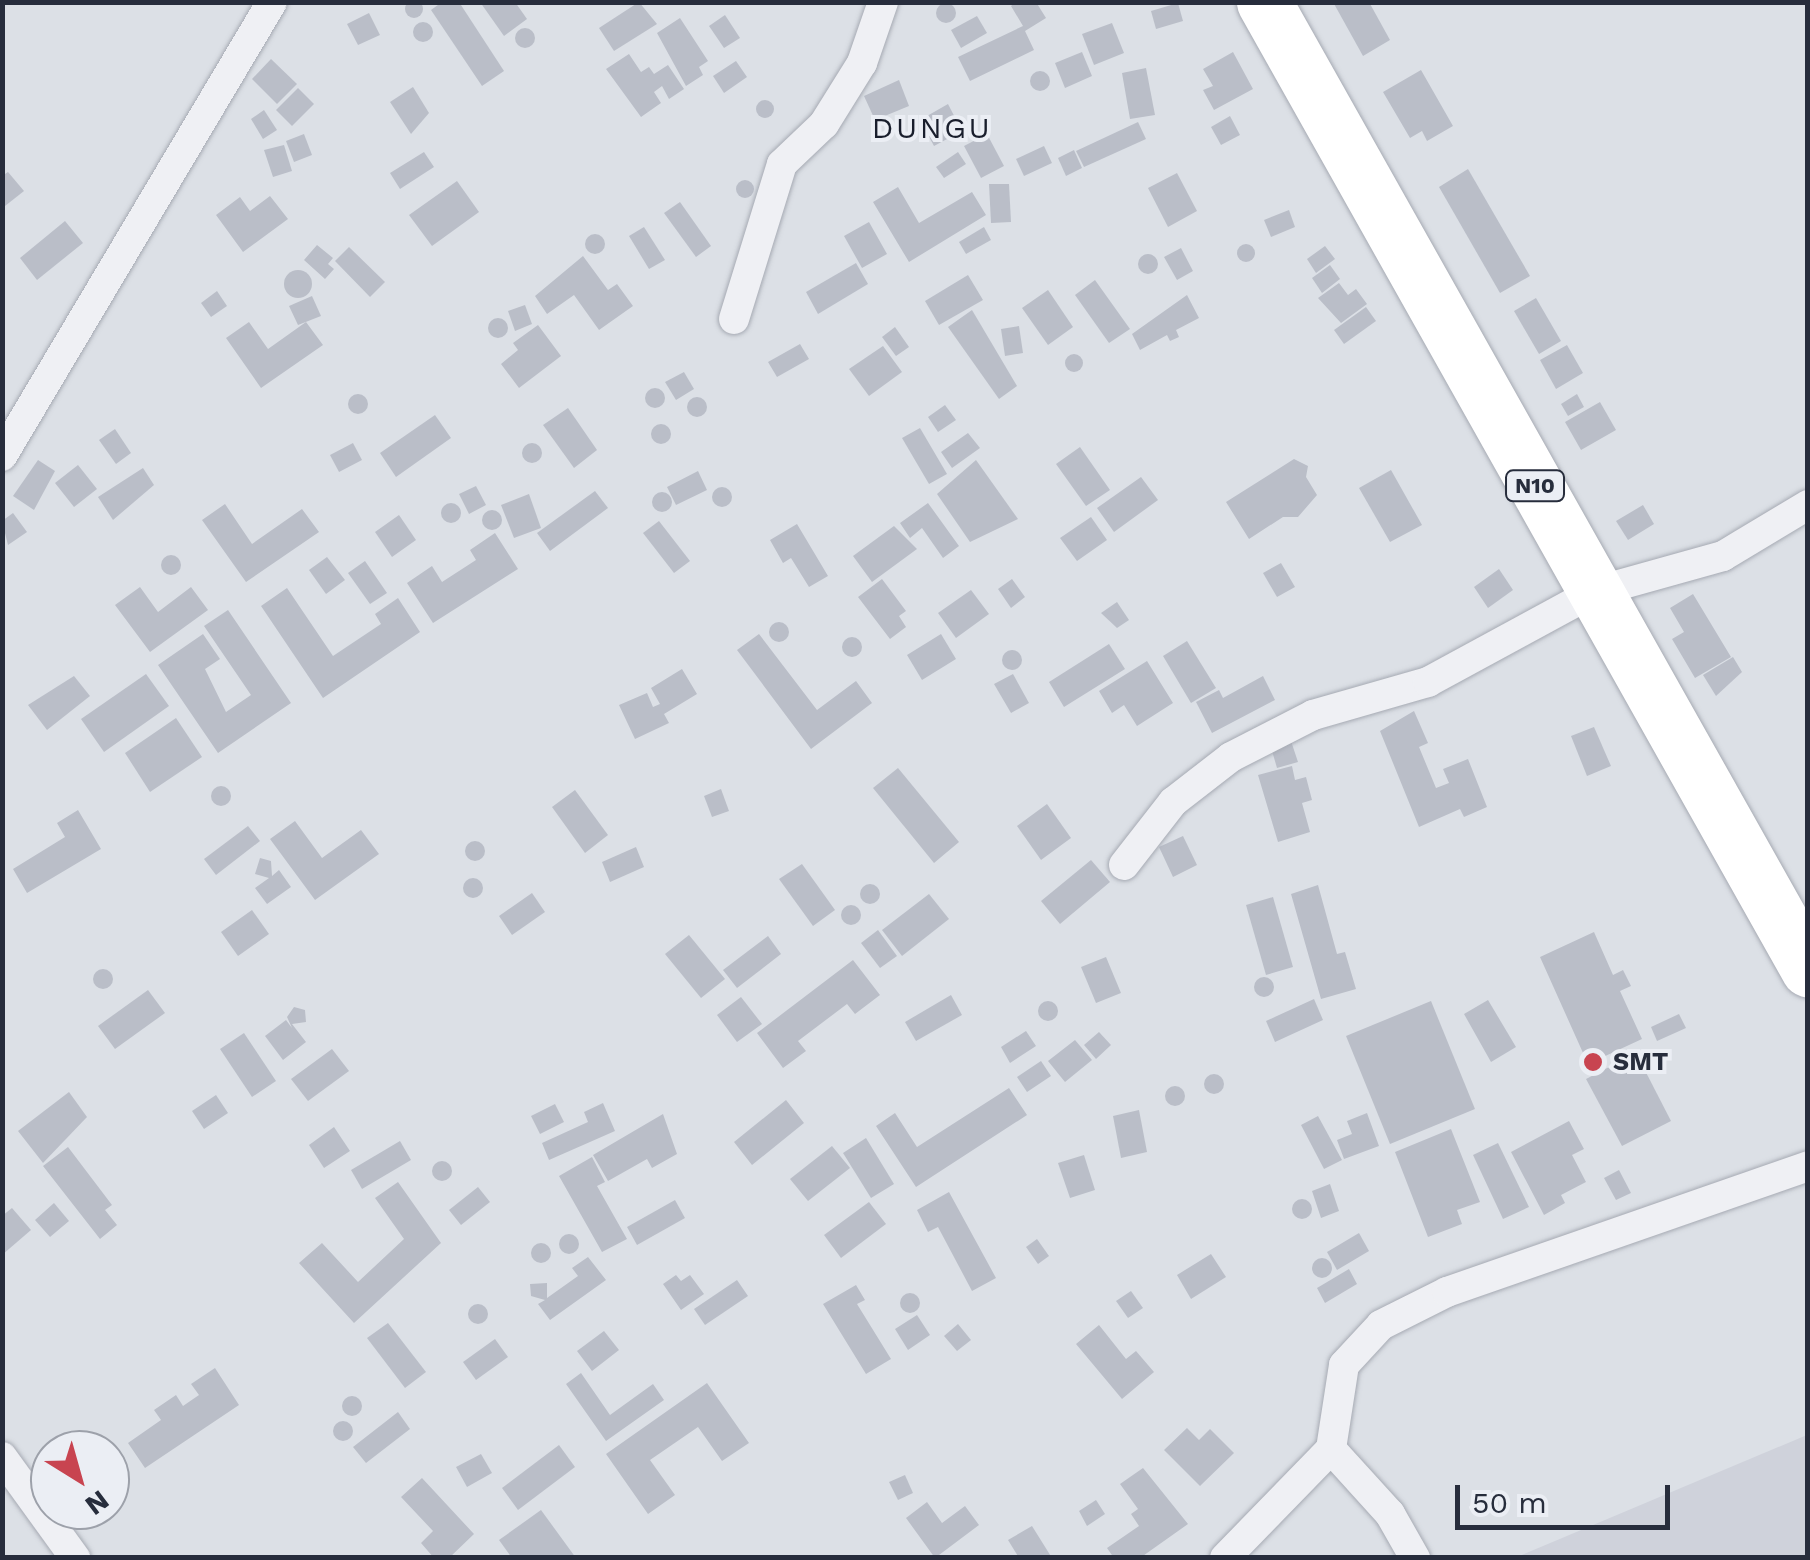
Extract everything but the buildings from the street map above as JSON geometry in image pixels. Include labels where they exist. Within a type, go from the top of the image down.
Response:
[{"type":"highway","name":"N10","points":[[1264,2],[1808,969]]},
{"type":"street","points":[[2,456],[272,2]]},
{"type":"street","points":[[734,319],[756,265],[782,164],[824,124],[862,63],[883,2]]},
{"type":"street","points":[[1124,865],[1174,802],[1231,757],[1313,715],[1428,682],[1594,592],[1723,556],[1808,506]]},
{"type":"street","points":[[1230,1555],[1331,1449],[1344,1364],[1381,1326],[1448,1292],[1808,1166]]},
{"type":"street","points":[[1331,1449],[1390,1514],[1415,1558]]},
{"type":"street","points":[[2,1457],[76,1558]]},
{"type":"shaded area","points":[[1807,1435],[1807,1557],[1517,1557]]},
{"type":"place","name":"SMT","points":[[1593,1062]]},
{"type":"district","name":"DUNGU","points":[[932,128]]}]
